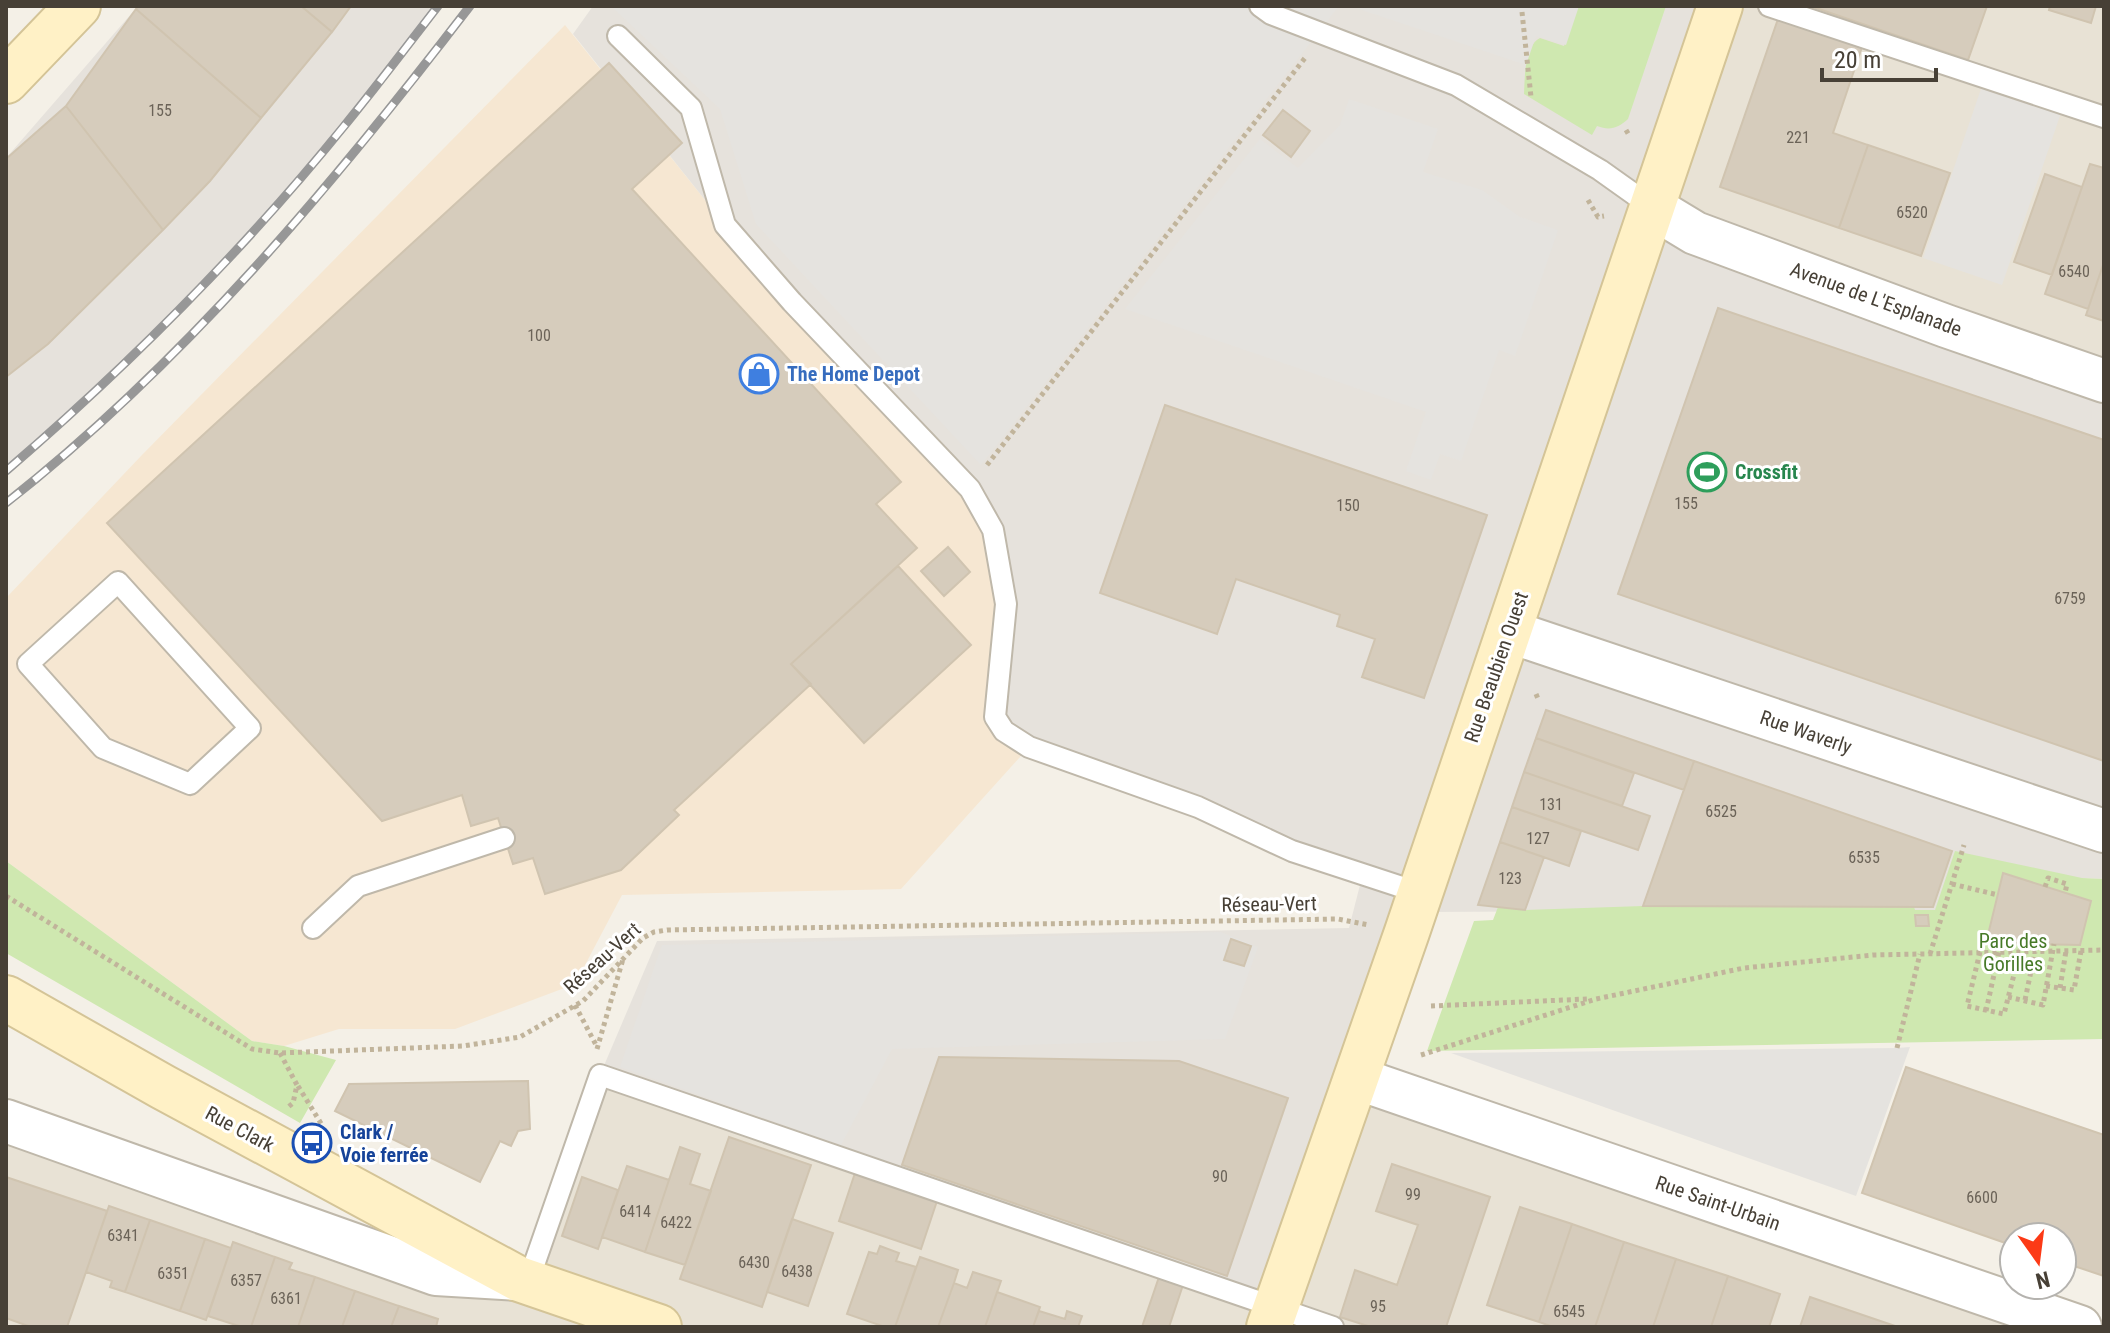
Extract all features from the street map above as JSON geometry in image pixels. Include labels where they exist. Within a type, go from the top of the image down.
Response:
[{"type":"street","points":[[6,81],[78,6]]},
{"type":"street","name":"Rue Beaubien Ouest","points":[[1273,1317],[1720,6]]},
{"type":"street","name":"Avenue de L'Esplanade","points":[[1652,207],[1695,233],[2104,381]]},
{"type":"street","name":"Rue Waverly","points":[[1508,631],[2104,831]]},
{"type":"street","name":"Rue Clark","points":[[6,998],[163,1087],[524,1280],[659,1327]]},
{"type":"street","name":"Rue Saint-Urbain","points":[[1356,1078],[2080,1327]]},
{"type":"street","name":"Rue Clark","points":[[6,1121],[436,1274],[524,1280]]},
{"type":"lane","points":[[1260,6],[1271,14],[1456,85],[1600,170],[1652,207]]},
{"type":"lane","points":[[1769,6],[2104,117]]},
{"type":"lane","points":[[618,36],[691,108],[725,225],[792,302],[970,489],[993,530],[1006,604],[995,717],[1004,731],[1029,747],[1198,807],[1292,851],[1420,893]]},
{"type":"lane","points":[[118,582],[250,728],[190,784],[103,748],[28,664],[118,582]]},
{"type":"lane","points":[[313,928],[358,886],[504,838]]},
{"type":"lane","points":[[524,1280],[600,1075],[1273,1317],[1333,1327]]},
{"type":"path","points":[[1522,12],[1531,99]]},
{"type":"path","points":[[985,466],[1304,58],[1318,63]]},
{"type":"path","points":[[1585,196],[1598,217],[1604,216]]},
{"type":"path","points":[[1930,954],[1964,845]]},
{"type":"path","points":[[2045,887],[2048,878],[2067,884],[2065,893]]},
{"type":"path","points":[[1952,884],[1998,895]]},
{"type":"path","name":"Réseau-Vert","points":[[6,896],[252,1049],[280,1053],[463,1046],[520,1037],[583,1001],[643,938],[667,930],[1338,919],[1366,924]]},
{"type":"path","points":[[1980,952],[1967,1006],[2004,1014],[2022,943]]},
{"type":"path","points":[[2008,997],[2043,1005],[2054,944]]},
{"type":"path","points":[[1421,1055],[1596,999],[1744,968],[1873,955],[2104,950]]},
{"type":"path","points":[[2060,988],[2066,951]]},
{"type":"path","points":[[2046,986],[2074,990],[2081,951]]},
{"type":"path","points":[[1986,1011],[1999,952]]},
{"type":"path","points":[[2025,1000],[2035,952]]},
{"type":"path","points":[[1897,1048],[1920,954]]},
{"type":"path","points":[[597,1046],[623,958]]},
{"type":"path","points":[[1431,1006],[1596,999]]},
{"type":"path","points":[[575,1005],[597,1046],[600,1075]]},
{"type":"path","points":[[280,1053],[324,1128],[325,1136]]},
{"type":"path","points":[[284,1110],[293,1103],[297,1085]]},
{"type":"shaded area","points":[[138,6],[438,6],[344,126],[244,241],[84,404],[6,471],[6,158]]},
{"type":"shaded area","points":[[593,6],[1720,6],[1652,207],[2104,371],[2104,879],[2082,878],[1935,910],[1425,912],[1276,1308],[600,1075],[657,941],[1349,928],[1360,885],[1292,851],[1004,731],[993,530],[725,225],[573,34]]},
{"type":"shaded area","points":[[611,6],[1339,6],[981,465],[756,224],[720,109]]},
{"type":"shaded area","points":[[1350,6],[1579,6],[1566,45],[1536,36],[1526,65]]},
{"type":"shaded area","points":[[1720,6],[2104,6],[2104,371],[1652,207]]},
{"type":"shaded area","points":[[565,25],[725,225],[993,530],[1029,747],[901,889],[622,895],[575,984],[455,1029],[339,1029],[284,1046],[252,1041],[6,861],[6,598],[141,456]]},
{"type":"shaded area","points":[[1982,86],[2061,113],[2002,285],[1923,258]]},
{"type":"shaded area","points":[[1349,99],[1438,129],[1423,172],[1482,190],[1520,217],[1558,230],[1515,356],[1499,350],[1461,461],[1440,454],[1431,480],[1406,471],[1426,412],[1125,309],[1260,139],[1298,168],[1340,125]]},
{"type":"shaded area","points":[[1221,932],[1258,947],[1225,1039],[892,1049],[841,1145],[620,1067],[662,945]]},
{"type":"shaded area","points":[[1910,1047],[1856,1196],[1451,1053],[1897,1048]]},
{"type":"shaded area","points":[[600,1075],[1356,1078],[1998,1294],[1998,1301],[2018,1301],[2095,1327],[6,1327],[6,1121],[528,1282]]},
{"type":"green space","points":[[1578,6],[1666,6],[1628,119],[1614,128],[1597,126],[1592,135],[1524,94],[1526,63],[1531,48],[1540,38],[1564,46]]},
{"type":"green space","name":"Parc des Gorilles","points":[[1955,851],[2082,878],[2104,879],[2104,1039],[1427,1051],[1474,921],[1493,920],[1498,907],[1525,910],[1643,906],[1914,907],[1915,910],[1935,910]]},
{"type":"green space","points":[[6,861],[252,1041],[336,1060],[300,1123],[6,953]]},
{"type":"building","points":[[138,6],[301,6],[332,32],[261,118],[136,9]]},
{"type":"building","points":[[301,6],[351,6],[332,32]]},
{"type":"building","points":[[1810,6],[1987,6],[1968,60]]},
{"type":"building","points":[[2050,6],[2096,6],[2091,23],[2049,10]]},
{"type":"building","points":[[136,9],[261,118],[210,181],[163,230],[66,106]]},
{"type":"building","points":[[1778,19],[1862,47],[1833,133],[1868,145],[1839,228],[1720,187]]},
{"type":"building","points":[[609,63],[682,143],[632,189],[901,482],[876,504],[917,548],[791,664],[811,684],[674,810],[679,815],[621,870],[545,894],[533,858],[513,864],[498,818],[471,826],[462,795],[382,821],[107,523]]},
{"type":"building","points":[[66,106],[163,230],[48,344],[6,377],[6,159]]},
{"type":"building","points":[[1283,110],[1310,131],[1291,157],[1263,135]]},
{"type":"building","points":[[1868,145],[1950,173],[1921,256],[1839,228]]},
{"type":"building","points":[[2090,164],[2104,168],[2104,262],[2088,309],[2045,294]]},
{"type":"building","points":[[2045,174],[2082,187],[2052,275],[2014,262]]},
{"type":"building","points":[[2104,262],[2104,321],[2086,315]]},
{"type":"building","points":[[1718,308],[2104,440],[2104,761],[1618,594]]},
{"type":"building","points":[[1165,405],[1487,515],[1424,698],[1362,677],[1375,639],[1337,626],[1340,615],[1236,579],[1217,634],[1100,593]]},
{"type":"building","points":[[948,547],[970,572],[944,596],[921,571]]},
{"type":"building","points":[[898,566],[971,645],[864,743],[791,664]]},
{"type":"building","points":[[1546,710],[1694,761],[1684,790],[1536,738]]},
{"type":"building","points":[[1536,738],[1634,773],[1622,806],[1524,772]]},
{"type":"building","points":[[1694,761],[1952,851],[1933,907],[1643,906]]},
{"type":"building","points":[[1524,772],[1650,816],[1638,850],[1512,807]]},
{"type":"building","points":[[1512,807],[1581,831],[1569,866],[1500,842]]},
{"type":"building","points":[[1500,842],[1544,857],[1525,910],[1478,905]]},
{"type":"building","points":[[2003,873],[2091,901],[2080,945],[1986,943]]},
{"type":"building","points":[[1915,915],[1928,915],[1929,926],[1916,926]]},
{"type":"building","points":[[1231,939],[1251,946],[1244,966],[1224,960]]},
{"type":"building","points":[[939,1057],[1179,1061],[1288,1098],[1227,1276],[902,1165]]},
{"type":"building","points":[[1906,1067],[2104,1135],[2104,1276],[2078,1267],[2078,1221],[1998,1221],[1998,1240],[1862,1193]]},
{"type":"building","points":[[528,1081],[530,1129],[518,1131],[511,1146],[500,1141],[480,1182],[335,1111],[349,1084]]},
{"type":"building","points":[[729,1137],[811,1165],[762,1307],[680,1279]]},
{"type":"building","points":[[680,1147],[700,1154],[690,1184],[711,1191],[685,1265],[645,1252]]},
{"type":"building","points":[[1392,1164],[1490,1197],[1446,1327],[1371,1327],[1340,1317],[1355,1270],[1397,1285],[1418,1225],[1376,1211]]},
{"type":"building","points":[[627,1166],[669,1180],[645,1252],[602,1237]]},
{"type":"building","points":[[855,1173],[937,1201],[921,1249],[839,1221]]},
{"type":"building","points":[[6,1177],[107,1211],[67,1327],[31,1327],[6,1318]]},
{"type":"building","points":[[582,1177],[618,1190],[598,1249],[562,1236]]},
{"type":"building","points":[[109,1206],[150,1220],[125,1292],[110,1287],[112,1281],[86,1272]]},
{"type":"building","points":[[1520,1207],[1572,1224],[1539,1322],[1487,1305]]},
{"type":"building","points":[[792,1219],[833,1233],[808,1306],[767,1292]]},
{"type":"building","points":[[150,1220],[205,1239],[180,1311],[125,1292]]},
{"type":"building","points":[[1572,1224],[1624,1242],[1595,1327],[1553,1327],[1539,1322]]},
{"type":"building","points":[[205,1239],[231,1248],[206,1320],[180,1311]]},
{"type":"building","points":[[233,1242],[275,1257],[251,1327],[208,1316]]},
{"type":"building","points":[[1624,1242],[1676,1259],[1653,1327],[1595,1327]]},
{"type":"building","points":[[880,1246],[899,1253],[896,1261],[916,1267],[895,1327],[885,1327],[847,1314],[869,1252],[877,1254]]},
{"type":"building","points":[[275,1257],[292,1263],[289,1269],[315,1277],[298,1327],[251,1327]]},
{"type":"building","points":[[920,1257],[958,1270],[954,1283],[938,1327],[895,1327]]},
{"type":"building","points":[[1676,1259],[1728,1276],[1711,1327],[1653,1327]]},
{"type":"building","points":[[973,1272],[1001,1281],[985,1327],[938,1327],[954,1283],[967,1288]]},
{"type":"building","points":[[1728,1276],[1780,1294],[1769,1327],[1711,1327]]},
{"type":"building","points":[[315,1277],[355,1291],[342,1327],[298,1327]]},
{"type":"building","points":[[1159,1277],[1183,1285],[1169,1327],[1142,1327]]},
{"type":"building","points":[[355,1291],[399,1306],[391,1327],[342,1327]]},
{"type":"building","points":[[997,1292],[1040,1307],[1033,1327],[985,1327]]},
{"type":"building","points":[[1810,1297],[1898,1327],[1800,1327]]},
{"type":"building","points":[[399,1306],[438,1319],[436,1327],[391,1327]]},
{"type":"building","points":[[1039,1311],[1065,1319],[1067,1311],[1082,1316],[1078,1327],[1033,1327]]},
{"type":"railway","points":[[6,471],[140,349],[225,262],[306,172],[438,6]]},
{"type":"railway","points":[[6,503],[72,449],[135,391],[253,269],[364,140],[470,6]]},
{"type":"place","name":"The Home Depot","points":[[759,374]]},
{"type":"place","name":"Crossfit","points":[[1707,472]]},
{"type":"place","name":"Clark / Voie ferrée","points":[[312,1143]]}]
